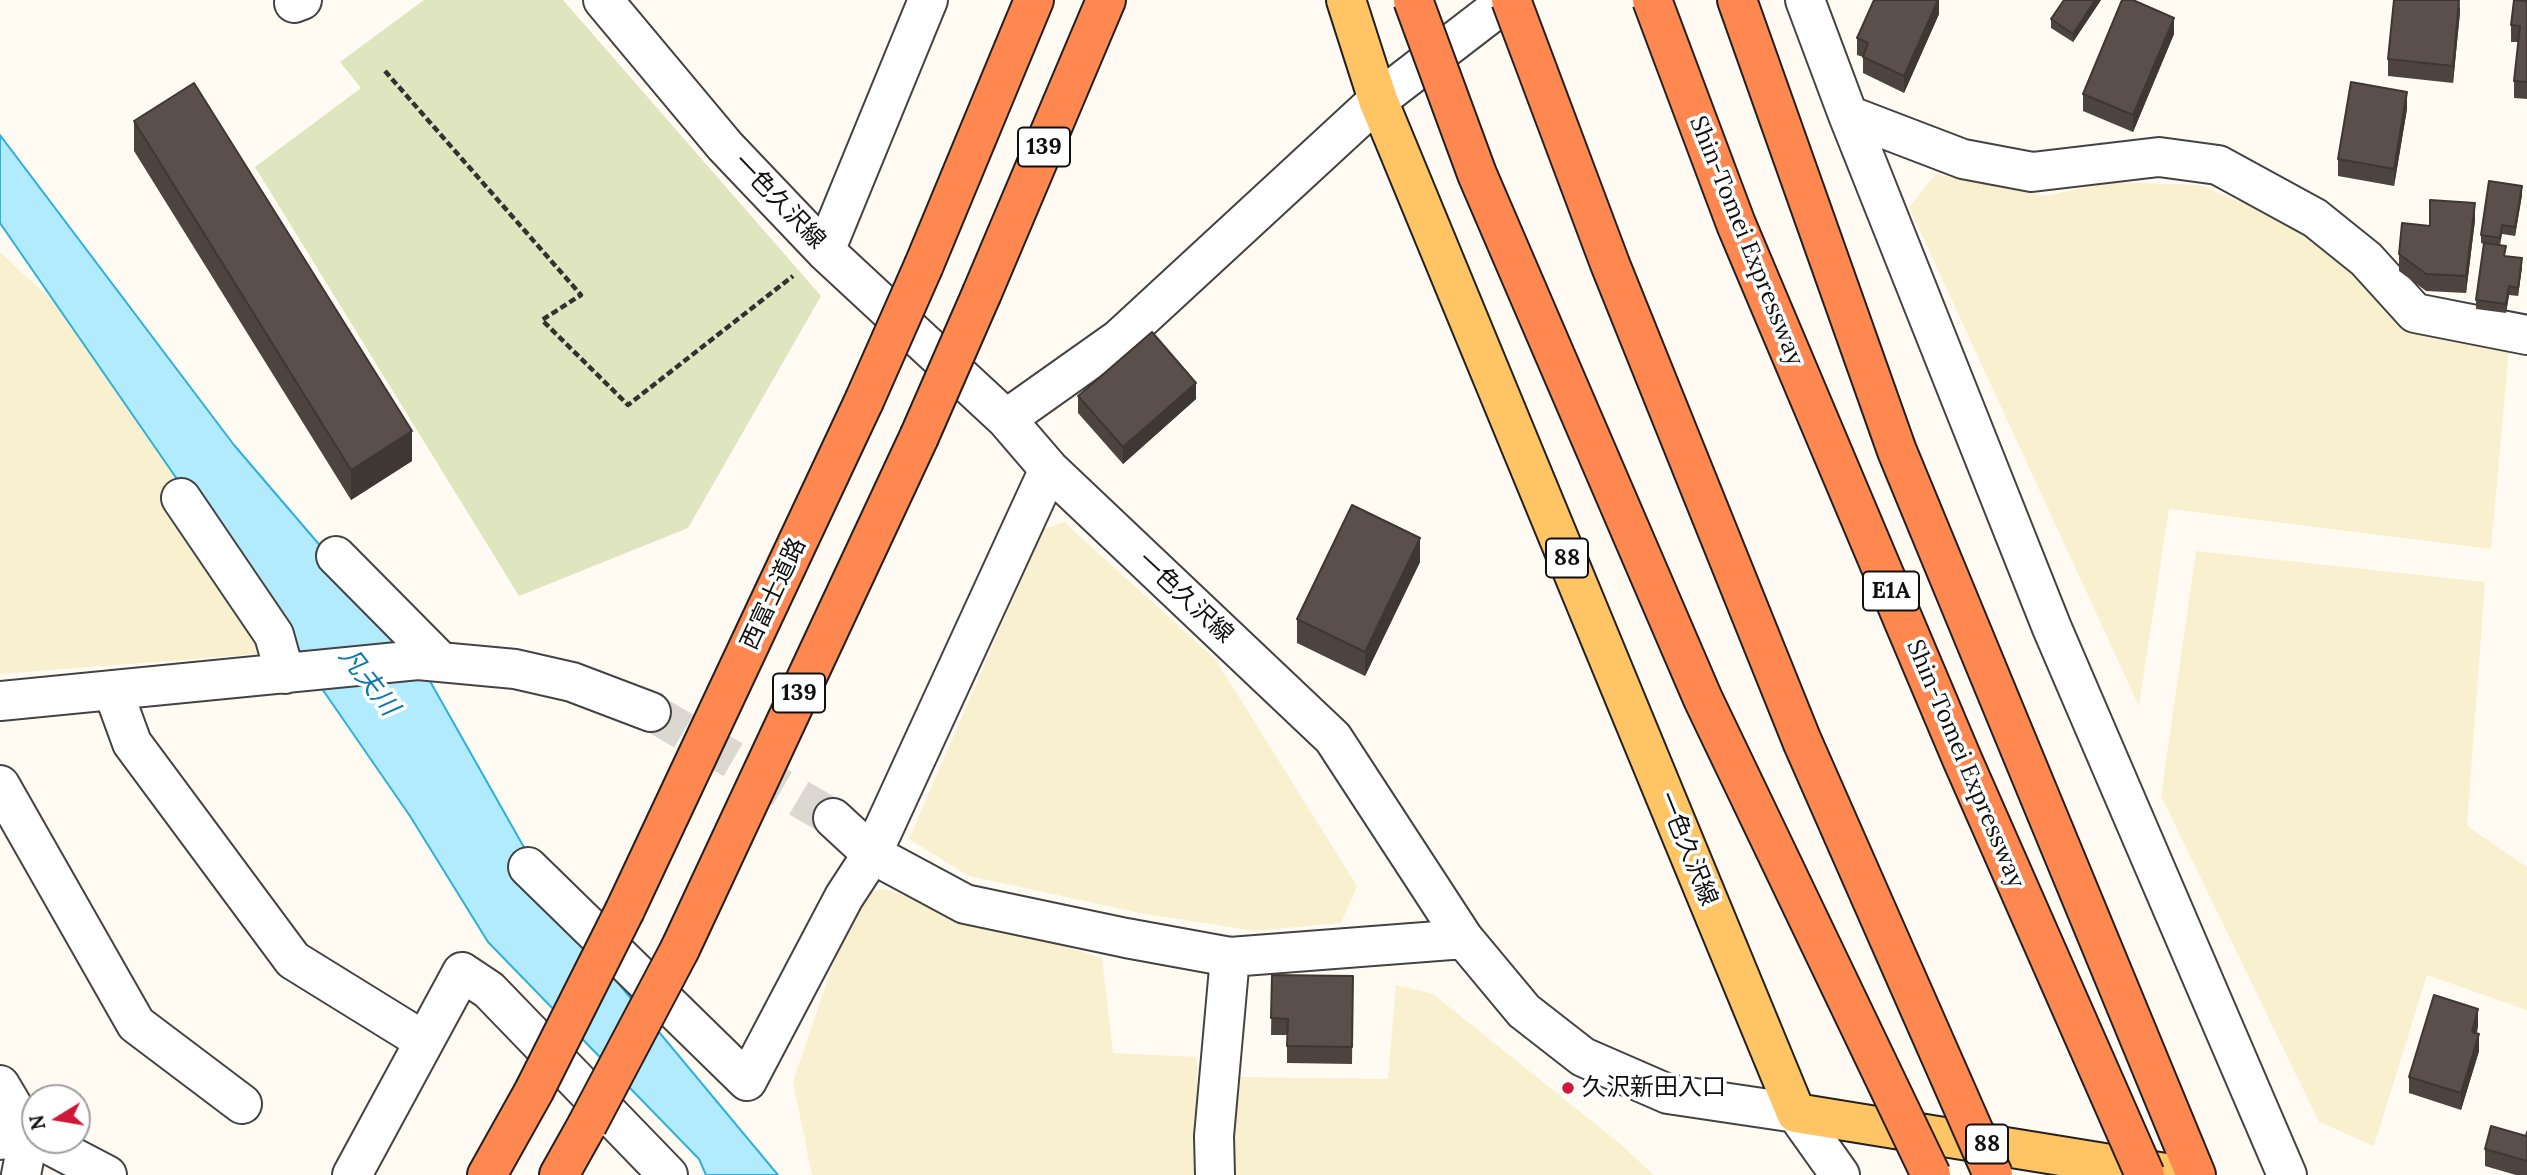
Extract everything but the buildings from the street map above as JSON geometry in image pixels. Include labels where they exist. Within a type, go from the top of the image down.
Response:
[{"type":"highway","name":"西富士道路","points":[[488,1175],[534,1091],[625,910],[864,401],[1034,0]]},
{"type":"highway","name":"139","points":[[559,1175],[680,948],[919,437],[1106,0]]},
{"type":"highway","points":[[1413,0],[1477,174],[1703,699],[1931,1175]]},
{"type":"highway","points":[[1510,0],[1615,277],[1802,741],[1993,1175]]},
{"type":"highway","name":"Shin-Tomei Expressway","points":[[1652,0],[1741,236],[1962,759],[2145,1175]]},
{"type":"highway","points":[[1737,0],[1897,451],[2196,1175]]},
{"type":"main road","name":"一色久沢線","points":[[1346,0],[1378,100],[1796,1113],[2178,1175]]},
{"type":"street","name":"一色久沢線","points":[[603,0],[725,146],[825,251],[1006,419],[1049,469],[1333,738],[1464,939],[1524,1011],[1583,1057],[1668,1094],[1796,1113]]},
{"type":"street","points":[[825,251],[928,0]]},
{"type":"street","points":[[1006,419],[1119,339],[1378,100],[1510,0]]},
{"type":"street","points":[[1805,0],[2052,628],[2287,1175]]},
{"type":"street","points":[[1848,115],[1963,159],[2032,172],[2160,157],[2218,165],[2315,218],[2366,259],[2415,313],[2527,335]]},
{"type":"street","points":[[528,867],[747,1081],[844,897],[872,855],[1049,469]]},
{"type":"street","points":[[181,498],[274,635],[285,674]]},
{"type":"street","points":[[336,556],[430,661]]},
{"type":"street","points":[[0,701],[430,661],[515,669],[572,682],[651,712]]},
{"type":"street","points":[[113,691],[132,744],[293,960],[424,1041]]},
{"type":"street","points":[[0,785],[136,1024],[242,1104]]},
{"type":"street","points":[[833,818],[872,855],[965,904],[1126,938],[1230,957],[1464,939]]},
{"type":"street","points":[[1215,1175],[1214,1136],[1230,957]]},
{"type":"street","points":[[352,1175],[462,972],[489,990],[668,1175]]},
{"type":"street","points":[[0,1085],[21,1128]]},
{"type":"street","points":[[1796,1113],[1840,1175]]},
{"type":"street","points":[[21,1175],[24,1154]]},
{"type":"street","points":[[61,1154],[107,1175]]},
{"type":"path","points":[[385,71],[581,295],[542,320],[628,405],[825,251]]},
{"type":"shaded area","points":[[1936,174],[2045,196],[2111,182],[2200,185],[2294,225],[2509,349],[2491,549],[2169,509],[2139,706],[1909,207]]},
{"type":"shaded area","points":[[0,252],[121,365],[296,651],[0,674]]},
{"type":"shaded area","points":[[1064,522],[1215,659],[1357,886],[1341,923],[1255,931],[1140,913],[969,876],[909,839],[1043,529]]},
{"type":"shaded area","points":[[2196,551],[2485,582],[2467,826],[2527,867],[2527,1010],[2427,975],[2374,1146],[2319,1122],[2161,796]]},
{"type":"shaded area","points":[[883,889],[1102,958],[1113,1053],[1197,1057],[1198,1175],[812,1175],[793,1082],[856,897]]},
{"type":"shaded area","points":[[1396,985],[1433,994],[1618,1142],[1654,1175],[1232,1175],[1237,1077],[1388,1079]]},
{"type":"green space","points":[[424,0],[563,0],[821,296],[688,528],[519,596],[255,167],[361,88],[340,62]]},
{"type":"water","name":"凡夫川","points":[[0,135],[234,445],[418,660],[564,918],[778,1175],[706,1175],[699,1159],[488,942],[410,816],[0,223]]},
{"type":"tunnel","points":[[651,712],[833,818]]},
{"type":"place","name":"久沢新田入口","points":[[1568,1088]]}]
